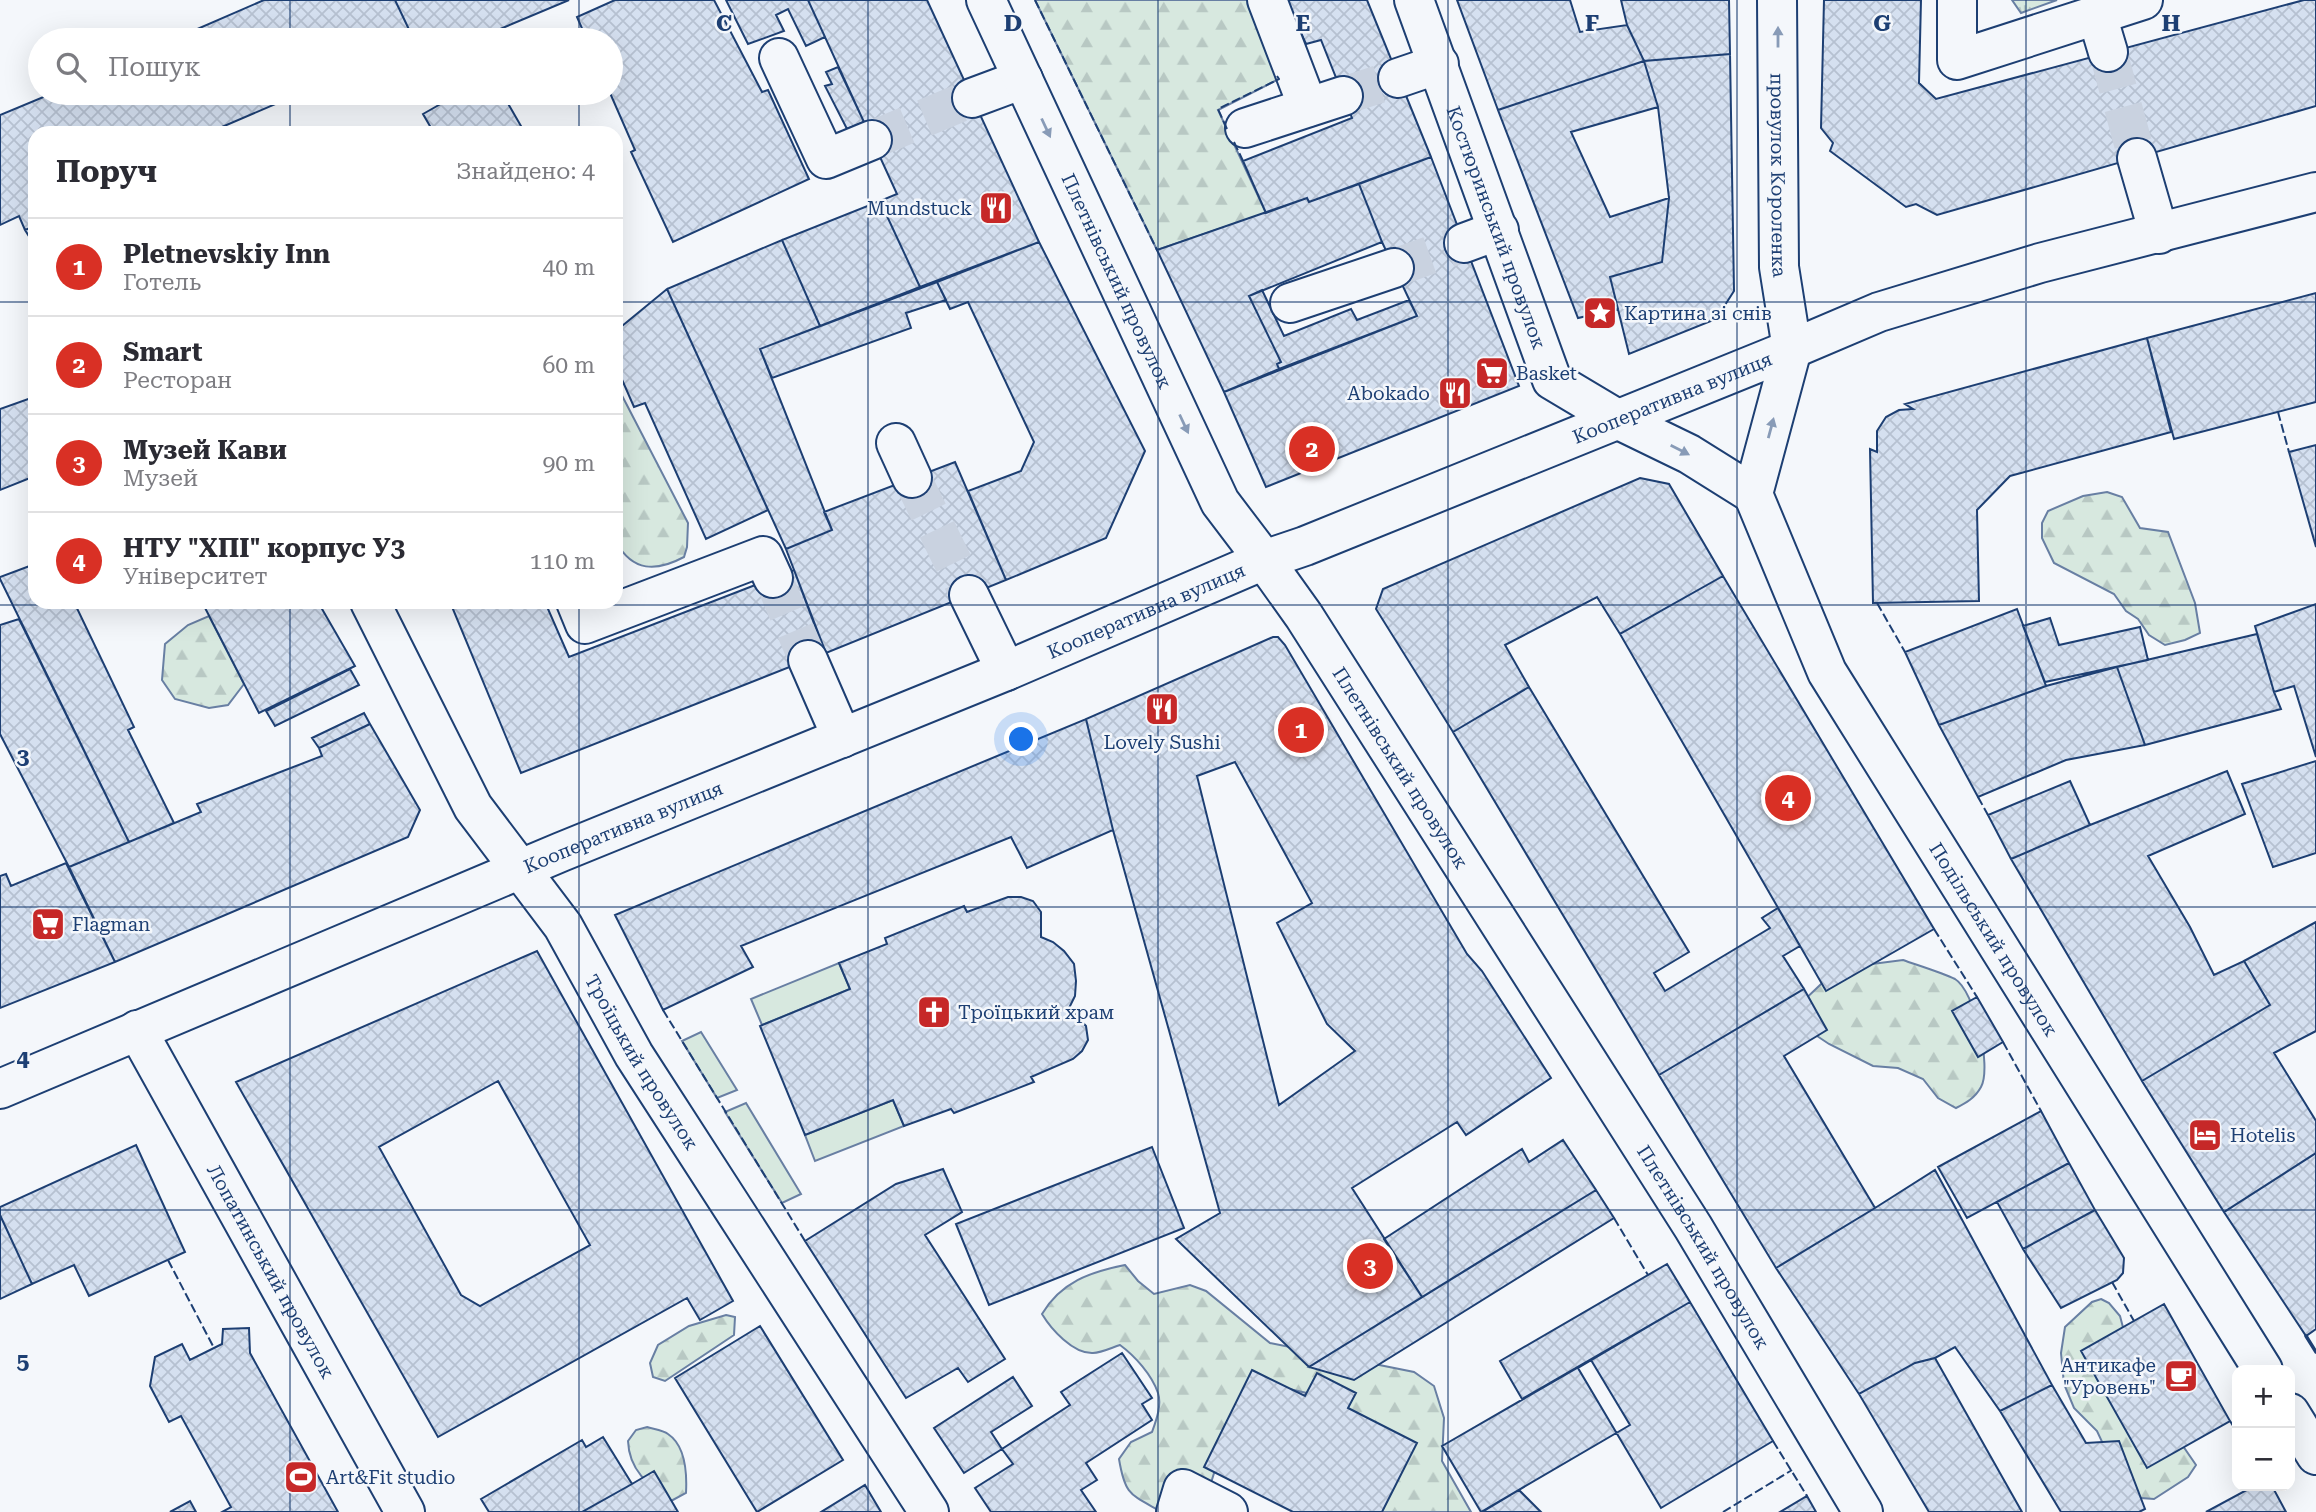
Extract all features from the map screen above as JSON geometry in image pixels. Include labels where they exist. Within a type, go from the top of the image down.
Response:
[{"type":"street","name":"Плетнівський провулок","points":[[986,0],[1220,502],[1311,627],[1693,1227],[1863,1512]]},
{"type":"street","points":[[1245,128],[1326,102],[1267,0]]},
{"type":"street","name":"Костюринський провулок","points":[[1414,0],[1552,380],[1619,420]]},
{"type":"street","name":"провулок Короленка","points":[[1777,0],[1779,267],[1792,349]]},
{"type":"street","points":[[1957,0],[1957,60],[2143,0]]},
{"type":"street","points":[[2097,15],[2108,52]]},
{"type":"street","points":[[779,58],[826,159],[872,140]]},
{"type":"street","points":[[1398,78],[1439,64]]},
{"type":"street","points":[[972,98],[1023,79]]},
{"type":"street","points":[[2137,158],[2159,234]]},
{"type":"street","name":"Кооперативна вулиця","points":[[0,1090],[520,870],[1006,671],[1264,560],[1306,546],[1619,420],[1880,312],[2040,263],[2316,192]]},
{"type":"street","points":[[1464,243],[1499,230]]},
{"type":"street","points":[[1290,303],[1394,268]]},
{"type":"street","points":[[1619,420],[1689,454],[1754,494],[1792,349]]},
{"type":"street","points":[[896,443],[912,478]]},
{"type":"street","name":"Подільський провулок","points":[[1754,494],[1827,672],[2260,1365]]},
{"type":"street","points":[[579,609],[586,624],[763,556],[773,578]]},
{"type":"street","points":[[970,595],[1006,671]]},
{"type":"street","name":"Троїцький провулок","points":[[374,609],[473,807],[564,926],[634,1055],[929,1512]]},
{"type":"street","points":[[808,660],[842,738]]},
{"type":"street","name":"Лопатинський провулок","points":[[137,1030],[405,1512]]},
{"type":"street","points":[[2295,1421],[2316,1455]]},
{"type":"street","points":[[1176,1512],[1183,1489],[1228,1512]]},
{"type":"green space","points":[[1035,0],[1250,0],[1279,79],[1218,110],[1266,213],[1157,250]]},
{"type":"green space","points":[[2012,0],[2057,0],[2021,13]]},
{"type":"green space","points":[[623,398],[688,523],[684,557],[655,567],[638,564],[623,552]]},
{"type":"green space","points":[[2107,492],[2122,497],[2140,528],[2168,532],[2195,603],[2200,633],[2165,645],[2149,635],[2114,594],[2054,563],[2042,538],[2042,523],[2048,511],[2083,496]]},
{"type":"green space","points":[[209,616],[244,684],[228,705],[209,708],[175,699],[162,680],[165,644],[188,625]]},
{"type":"green space","points":[[1903,960],[1955,979],[1962,986],[1975,1013],[1983,1047],[1984,1077],[1976,1094],[1956,1108],[1938,1098],[1923,1079],[1898,1068],[1873,1066],[1829,1044],[1802,1026],[1798,1006],[1841,968]]},
{"type":"green space","points":[[839,963],[850,989],[762,1025],[751,999]]},
{"type":"green space","points":[[701,1032],[737,1090],[717,1098],[682,1041]]},
{"type":"green space","points":[[893,1100],[904,1126],[815,1161],[805,1135]]},
{"type":"green space","points":[[746,1103],[801,1194],[782,1203],[725,1112]]},
{"type":"green space","points":[[1125,1265],[1138,1281],[1154,1294],[1190,1285],[1206,1291],[1270,1343],[1414,1372],[1434,1386],[1444,1418],[1442,1461],[1471,1512],[1366,1512],[1385,1436],[1337,1400],[1263,1383],[1220,1454],[1210,1486],[1160,1511],[1135,1497],[1124,1480],[1119,1459],[1131,1442],[1152,1432],[1159,1403],[1152,1379],[1120,1345],[1096,1353],[1085,1352],[1070,1345],[1042,1314],[1067,1286],[1088,1275]]},
{"type":"green space","points":[[2101,1299],[2109,1303],[2120,1316],[2125,1335],[2172,1430],[2196,1465],[2188,1477],[2154,1499],[2128,1497],[2097,1431],[2074,1408],[2064,1384],[2061,1353],[2065,1327],[2092,1302]]},
{"type":"green space","points":[[726,1315],[735,1317],[734,1335],[665,1381],[653,1377],[650,1363],[658,1345],[689,1326]]},
{"type":"green space","points":[[647,1427],[668,1434],[682,1453],[686,1493],[671,1501],[641,1476],[629,1451],[628,1441],[636,1430]]},
{"type":"building","points":[[264,0],[395,0],[408,28],[200,28]]},
{"type":"building","points":[[395,0],[569,0],[502,28],[408,28]]},
{"type":"building","points":[[615,0],[714,0],[762,92],[768,90],[809,179],[673,242],[631,152],[635,150],[615,105],[623,105],[623,28],[582,28],[577,17]]},
{"type":"building","points":[[726,0],[808,0],[825,37],[806,46],[788,9],[776,15],[784,31],[748,44]]},
{"type":"building","points":[[808,0],[927,0],[1039,242],[920,287],[880,201],[897,194]]},
{"type":"building","points":[[1286,0],[1367,0],[1431,157],[1309,202],[1307,198],[1266,213],[1243,161],[1352,118],[1321,40],[1306,44]]},
{"type":"building","points":[[1457,0],[1570,0],[1580,32],[1627,25],[1644,61],[1498,110]]},
{"type":"building","points":[[1621,0],[1729,0],[1730,54],[1644,61],[1627,25]]},
{"type":"building","points":[[1824,0],[1921,0],[1919,83],[1936,99],[2304,0],[2316,0],[2316,106],[1937,215],[1916,204],[1906,207],[1830,151],[1833,143],[1821,128]]},
{"type":"building","points":[[1730,54],[1734,291],[1716,319],[1629,354],[1610,277],[1662,262],[1669,198],[1658,107],[1644,61]]},
{"type":"building","points":[[1644,61],[1658,107],[1571,132],[1610,217],[1669,198],[1662,262],[1610,277],[1618,309],[1578,318],[1498,110]]},
{"type":"building","points":[[838,67],[864,122],[847,129],[825,86],[832,84],[826,72]]},
{"type":"building","points":[[28,103],[273,105],[224,126],[28,126],[28,229],[25,230],[19,216],[0,225],[0,115]]},
{"type":"building","points":[[439,105],[509,105],[521,126],[430,126],[423,114]]},
{"type":"building","points":[[1431,157],[1519,386],[1266,487],[1224,392],[1417,316],[1382,242],[1359,184]]},
{"type":"building","points":[[1359,184],[1382,242],[1249,296],[1281,362],[1277,364],[1279,369],[1224,392],[1157,250],[1307,198],[1309,202]]},
{"type":"building","points":[[880,201],[920,287],[820,326],[782,240]]},
{"type":"building","points":[[782,240],[820,326],[760,349],[832,530],[786,549],[667,289]]},
{"type":"building","points":[[1039,242],[1145,451],[1106,538],[1006,580],[968,491],[1021,471],[1034,442],[968,302],[950,309],[937,282]]},
{"type":"building","points":[[937,282],[946,300],[906,313],[911,328],[772,378],[760,349]]},
{"type":"building","points":[[667,289],[768,510],[706,539],[645,403],[634,407],[623,382],[623,325]]},
{"type":"building","points":[[1262,290],[1284,336],[1351,309],[1357,320],[1409,300],[1417,316],[1279,369],[1277,364],[1281,362],[1249,296]]},
{"type":"building","points":[[2316,293],[2316,402],[2174,439],[2147,338]]},
{"type":"building","points":[[2147,338],[2171,432],[2010,476],[1977,510],[1979,601],[1873,603],[1870,449],[1877,452],[1877,431],[1886,417],[1899,410],[1913,409],[1905,404]]},
{"type":"building","points":[[28,399],[28,479],[0,490],[0,409]]},
{"type":"building","points":[[2316,445],[2316,547],[2289,452]]},
{"type":"building","points":[[955,462],[1006,580],[826,653],[786,549],[832,530],[824,512]]},
{"type":"building","points":[[1640,478],[1669,484],[1723,576],[1620,634],[1597,597],[1505,645],[1529,687],[1453,732],[1376,609],[1383,589]]},
{"type":"building","points":[[28,567],[28,609],[77,609],[134,727],[128,730],[174,823],[129,842],[0,577]]},
{"type":"building","points":[[794,570],[825,653],[521,773],[453,609],[548,609],[569,657]]},
{"type":"building","points":[[1723,576],[1934,929],[1826,991],[1620,634]]},
{"type":"building","points":[[2316,604],[2316,757],[2294,686],[2274,692],[2255,626]]},
{"type":"building","points":[[206,609],[322,609],[355,666],[259,713]]},
{"type":"building","points":[[2017,609],[2046,686],[1939,725],[1905,652]]},
{"type":"building","points":[[2050,618],[2059,645],[2140,627],[2148,660],[2045,682],[2023,626]]},
{"type":"building","points":[[19,619],[129,842],[69,867],[0,734],[0,625]]},
{"type":"building","points":[[2257,634],[2281,709],[2145,745],[2117,667]]},
{"type":"building","points":[[1278,637],[1467,954],[1482,971],[1551,1078],[1466,1135],[1457,1122],[1352,1188],[1422,1297],[1309,1367],[1176,1239],[1220,1213],[1113,830],[1086,719]],"holes":[[[1235,762],[1312,903],[1277,923],[1327,1024],[1355,1051],[1279,1105],[1197,776]]]},
{"type":"building","points":[[2117,667],[2145,745],[2066,760],[1978,797],[1939,725],[2046,686]]},
{"type":"building","points":[[350,669],[359,685],[275,726],[266,711]]},
{"type":"building","points":[[1529,687],[1689,952],[1654,973],[1665,991],[1770,928],[1762,918],[1778,908],[1800,946],[1783,956],[1804,989],[1659,1075],[1453,732]]},
{"type":"building","points":[[364,713],[370,724],[319,748],[312,738]]},
{"type":"building","points":[[1086,719],[1113,830],[1027,868],[1011,837],[741,946],[753,967],[663,1010],[615,915]]},
{"type":"building","points":[[370,724],[420,810],[408,837],[115,962],[69,867],[201,812],[197,804],[322,756],[319,748]]},
{"type":"building","points":[[2316,761],[2316,853],[2273,867],[2242,784]]},
{"type":"building","points":[[2227,771],[2245,814],[2148,856],[2190,927],[2214,975],[2244,961],[2270,1005],[2142,1081],[2011,859]]},
{"type":"building","points":[[2070,781],[2090,825],[2011,859],[1988,815]]},
{"type":"building","name":"Flagman","points":[[66,863],[115,962],[0,1008],[0,876],[6,874],[11,886]]},
{"type":"building","name":"Троїцький храм","points":[[1008,897],[1033,901],[1041,912],[1041,937],[1064,951],[1074,964],[1075,996],[1069,1008],[1086,1026],[1088,1040],[1082,1051],[1073,1059],[1031,1077],[1034,1082],[954,1113],[951,1109],[904,1126],[893,1100],[805,1135],[760,1026],[850,989],[839,963],[887,944],[885,938],[964,906],[967,912]]},
{"type":"building","points":[[2316,922],[2316,1031],[2274,1053],[2316,1121],[2316,1153],[2224,1212],[2142,1081],[2270,1005],[2244,961]]},
{"type":"building","points":[[537,951],[733,1301],[700,1320],[687,1298],[438,1437],[236,1082]],"holes":[[[498,1081],[590,1245],[480,1306],[461,1295],[379,1147]]]},
{"type":"building","points":[[1804,989],[1827,1030],[1784,1056],[1875,1208],[1776,1268],[1659,1075]]},
{"type":"building","points":[[1977,997],[2003,1042],[1978,1057],[1952,1011]]},
{"type":"building","points":[[2041,1111],[2069,1163],[1967,1218],[1938,1167]]},
{"type":"building","points":[[1563,1140],[1596,1190],[1422,1297],[1384,1239],[1522,1149],[1529,1162]]},
{"type":"building","points":[[136,1145],[185,1252],[89,1296],[74,1265],[32,1284],[0,1215],[0,1207]]},
{"type":"building","points":[[1152,1147],[1184,1228],[989,1305],[956,1224]]},
{"type":"building","points":[[2316,1153],[2316,1329],[2306,1336],[2224,1212]]},
{"type":"building","points":[[2069,1163],[2095,1210],[2023,1249],[1997,1202]]},
{"type":"building","points":[[943,1169],[962,1212],[925,1235],[1005,1359],[968,1382],[958,1368],[906,1398],[805,1241],[896,1184]]},
{"type":"building","points":[[1935,1170],[2052,1385],[2000,1411],[1955,1347],[1935,1358],[1915,1363],[1859,1394],[1776,1268]]},
{"type":"building","points":[[1596,1190],[1614,1218],[1354,1380],[1309,1367]]},
{"type":"building","points":[[2095,1210],[2124,1258],[2123,1273],[2117,1280],[2061,1308],[2023,1249]]},
{"type":"building","points":[[0,1215],[32,1284],[0,1299]]},
{"type":"building","points":[[1667,1264],[1690,1302],[1522,1399],[1500,1361]]},
{"type":"building","points":[[1690,1302],[1773,1441],[1661,1508],[1578,1368]]},
{"type":"building","points":[[2164,1304],[2230,1421],[2147,1468],[2081,1351]]},
{"type":"building","points":[[760,1326],[843,1460],[757,1512],[675,1378]]},
{"type":"building","points":[[249,1328],[250,1353],[338,1512],[222,1512],[231,1507],[181,1416],[169,1422],[150,1386],[155,1357],[182,1344],[190,1360],[222,1344],[223,1329]]},
{"type":"building","points":[[1122,1353],[1152,1398],[1142,1404],[1152,1420],[1086,1463],[1097,1480],[1081,1490],[1096,1512],[991,1512],[975,1488],[1013,1464],[1002,1449],[1070,1405],[1061,1392]]},
{"type":"building","points":[[1935,1358],[2022,1512],[1929,1512],[1859,1394],[1915,1363]]},
{"type":"building","points":[[1591,1360],[1630,1425],[1481,1512],[1442,1446]]},
{"type":"building","points":[[1252,1370],[1305,1396],[1317,1373],[1356,1393],[1348,1408],[1417,1443],[1382,1512],[1293,1512],[1204,1467]]},
{"type":"building","points":[[1013,1377],[1032,1406],[991,1432],[1002,1449],[964,1473],[934,1428]]},
{"type":"building","points":[[2052,1385],[2086,1443],[2119,1441],[2145,1509],[2139,1512],[2061,1512],[2000,1411]]},
{"type":"building","points":[[603,1437],[632,1484],[582,1512],[489,1512],[481,1499],[582,1440],[586,1447]]},
{"type":"building","points":[[654,1471],[678,1512],[582,1512],[632,1484]]},
{"type":"building","points":[[865,1485],[881,1512],[821,1512]]},
{"type":"building","points":[[1519,1490],[1541,1512],[1482,1512]]},
{"type":"building","points":[[2245,1491],[2275,1491],[2286,1512],[2206,1512]]},
{"type":"building","points":[[1807,1496],[1816,1512],[1780,1512]]},
{"type":"building","points":[[190,1501],[196,1512],[170,1512]]},
{"type":"tunnel","points":[[2108,52],[2137,158]]},
{"type":"tunnel","points":[[1343,96],[1398,78]]},
{"type":"tunnel","points":[[872,140],[972,98]]},
{"type":"tunnel","points":[[1394,268],[1464,243]]},
{"type":"tunnel","points":[[912,478],[969,595]]},
{"type":"tunnel","points":[[773,578],[808,660]]},
{"type":"fence","points":[[1035,0],[1157,250]]},
{"type":"fence","points":[[1227,129],[1218,109],[1279,79],[1277,76]]},
{"type":"fence","points":[[1234,142],[1243,161]]},
{"type":"fence","points":[[2278,412],[2289,452]]},
{"type":"fence","points":[[1877,603],[1905,652]]},
{"type":"fence","points":[[1978,797],[1988,815]]},
{"type":"fence","points":[[1934,929],[1977,997]]},
{"type":"fence","points":[[663,1010],[805,1241]]},
{"type":"fence","points":[[2003,1042],[2041,1111]]},
{"type":"fence","points":[[1614,1218],[1648,1275]]},
{"type":"fence","points":[[168,1260],[214,1348]]},
{"type":"fence","points":[[2112,1282],[2134,1321]]},
{"type":"fence","points":[[2230,1421],[2234,1428]]},
{"type":"fence","points":[[1773,1441],[1807,1496]]},
{"type":"fence","points":[[1723,1512],[1792,1470]]},
{"type":"wall","points":[[2306,1336],[2316,1352]]},
{"type":"place","name":"Mundstuck","points":[[996,208]]},
{"type":"place","name":"Картина зі снів","points":[[1600,313]]},
{"type":"place","name":"Basket","points":[[1492,373]]},
{"type":"place","name":"Abokado","points":[[1455,393]]},
{"type":"place","name":"Smart","points":[[1312,449]]},
{"type":"place","name":"Lovely Sushi","points":[[1162,709]]},
{"type":"place","name":"Pletnevskiy Inn","points":[[1301,730]]},
{"type":"place","name":"НТУ \"ХПІ\" корпус У3","points":[[1788,798]]},
{"type":"place","name":"Flagman","points":[[48,924]]},
{"type":"place","name":"Троїцький храм","points":[[934,1012]]},
{"type":"place","name":"Hotelis","points":[[2205,1135]]},
{"type":"place","name":"Музей Кави","points":[[1370,1266]]},
{"type":"place","name":"Антикафе \"Уровень\"","points":[[2181,1376]]},
{"type":"place","name":"Art&Fit studio","points":[[301,1477]]}]
